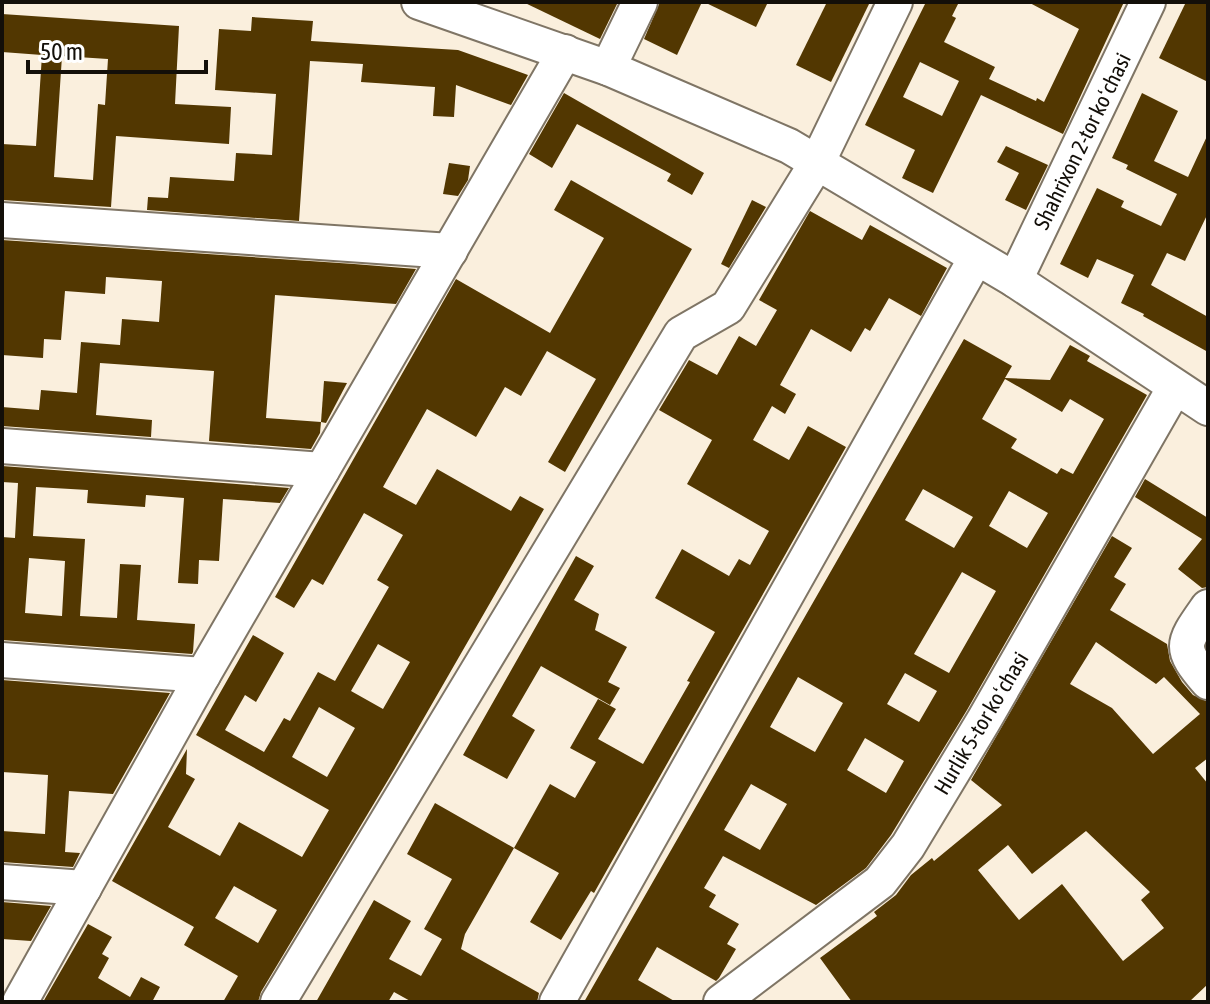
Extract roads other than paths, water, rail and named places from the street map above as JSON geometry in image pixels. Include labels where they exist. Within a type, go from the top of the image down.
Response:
[{"type":"street","points":[[419,2],[608,68],[789,146],[1015,280],[1208,408]]},
{"type":"street","points":[[608,68],[640,2]]},
{"type":"street","points":[[278,1002],[681,334],[728,307],[818,161],[895,2]]},
{"type":"street","name":"Shahrixon 2-tor koʻchasi","points":[[1015,280],[1148,2]]},
{"type":"street","points":[[20,1002],[203,675],[565,52]]},
{"type":"street","points":[[2,220],[450,251]]},
{"type":"street","points":[[557,1002],[976,258]]},
{"type":"street","name":"Hurlik 5-tor koʻchasi","points":[[721,1002],[880,882],[908,846],[1175,387]]},
{"type":"street","points":[[2,446],[322,470]]},
{"type":"street","points":[[1208,607],[1191,630],[1186,646],[1188,658],[1208,682]]},
{"type":"street","points":[[2,660],[203,675]]},
{"type":"street","points":[[2,882],[84,888]]}]
